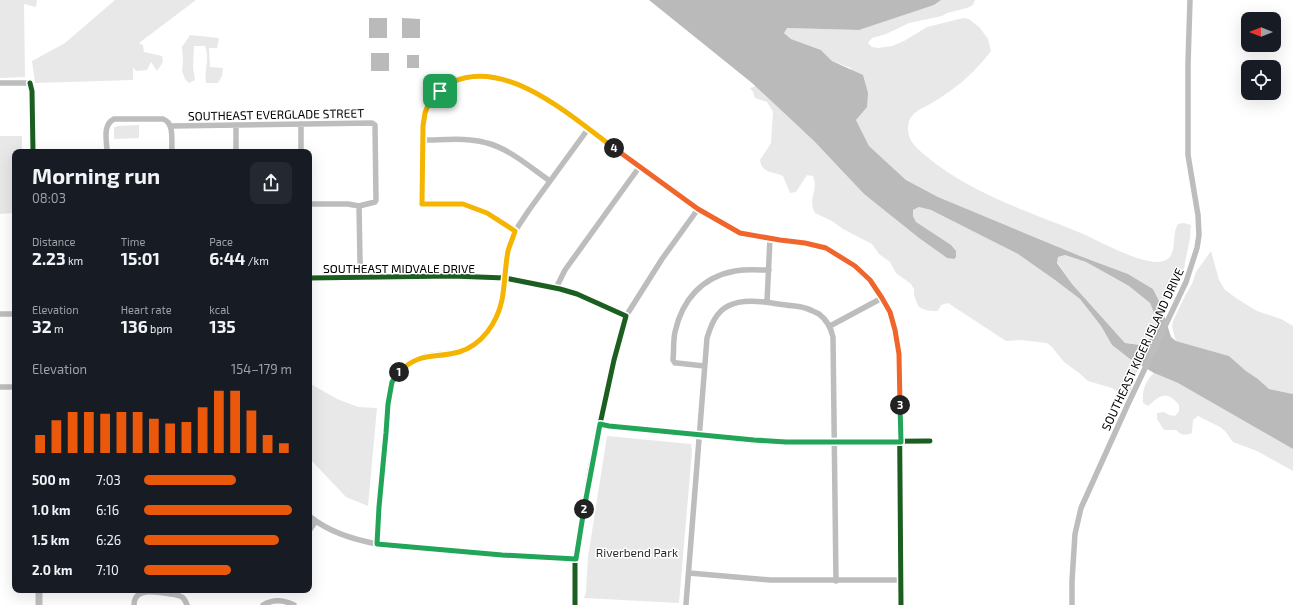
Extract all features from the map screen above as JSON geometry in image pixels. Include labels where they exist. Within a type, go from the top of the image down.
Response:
[{"type":"street","name":"SOUTHEAST KIGER ISLAND DRIVE","points":[[1072,605],[1075,534],[1081,508],[1186,282],[1194,261],[1199,235],[1198,215],[1188,155],[1190,0]]},
{"type":"street","points":[[515,231],[487,213],[463,204],[422,204],[423,126],[425,113],[430,100],[450,82],[476,76],[506,81],[527,88],[547,99],[698,209],[740,233],[805,243],[826,248],[855,266],[870,280],[890,312],[899,354],[901,442],[901,605]]},
{"type":"street","points":[[0,83],[30,83],[32,91],[33,149]]},
{"type":"street","points":[[107,149],[106,128],[110,121],[114,119],[163,118],[167,120],[171,126],[172,149]]},
{"type":"street","name":"SOUTHEAST EVERGLADE STREET","points":[[171,126],[372,123],[375,125],[376,200],[375,202],[359,206]]},
{"type":"street","points":[[301,124],[301,149]]},
{"type":"street","points":[[236,125],[236,149]]},
{"type":"street","points":[[377,544],[388,404],[392,382],[403,368],[417,359],[426,356],[458,352],[482,339],[498,314],[502,300],[508,250],[515,231],[588,129]]},
{"type":"street","points":[[423,140],[454,140],[487,143],[508,152],[550,181]]},
{"type":"street","points":[[556,288],[565,270],[640,166]]},
{"type":"street","points":[[312,204],[348,204],[359,206],[360,261],[362,277]]},
{"type":"street","points":[[575,605],[576,559],[590,470],[617,346],[626,316],[662,259],[698,209]]},
{"type":"street","points":[[767,302],[770,238]]},
{"type":"street","points":[[704,366],[675,363],[673,360],[676,327],[680,314],[690,296],[703,284],[717,277],[735,271],[769,270]]},
{"type":"street","name":"SOUTHEAST MIDVALE DRIVE","points":[[312,278],[452,276],[505,278],[556,288],[577,294],[626,316]]},
{"type":"street","points":[[830,326],[882,298]]},
{"type":"street","points":[[686,604],[707,338],[712,322],[718,314],[728,306],[738,302],[767,302],[805,308],[820,315],[830,326],[833,337],[836,581]]},
{"type":"street","points":[[0,314],[12,314]]},
{"type":"street","points":[[0,387],[12,387]]},
{"type":"street","points":[[600,424],[699,435],[786,442],[930,441]]},
{"type":"street","points":[[312,518],[336,532],[377,544],[576,559]]},
{"type":"street","points":[[312,527],[316,521]]},
{"type":"street","points":[[689,573],[770,580],[901,580]]},
{"type":"street","points":[[39,593],[39,605]]},
{"type":"street","points":[[134,605],[135,597],[142,593]]},
{"type":"street","points":[[155,593],[178,595],[184,599],[187,605]]},
{"type":"street","points":[[262,605],[282,600],[294,605]]},
{"type":"green space","points":[[0,0],[37,0],[36,7],[24,4],[25,77],[0,78]]},
{"type":"green space","points":[[115,0],[196,0],[139,43],[143,45],[144,52],[162,56],[163,62],[157,71],[151,62],[147,70],[136,71],[133,67],[133,80],[35,83],[32,61],[65,43]]},
{"type":"green space","points":[[941,0],[975,0],[973,5],[967,8],[947,13],[942,16],[909,23],[886,34],[872,38],[868,43],[872,47],[878,48],[892,46],[904,41],[927,27],[963,18],[969,19],[980,28],[988,39],[991,51],[973,71],[962,82],[912,116],[909,121],[908,129],[914,145],[936,164],[952,175],[986,194],[1076,231],[1121,252],[1147,261],[1158,262],[1166,260],[1170,257],[1178,224],[1184,223],[1191,225],[1184,268],[1161,305],[1153,289],[1128,274],[1080,256],[938,197],[906,180],[869,146],[856,120],[859,115],[851,68],[832,61],[821,50],[791,39],[784,33],[786,28],[859,30],[934,5]]},
{"type":"green space","points":[[190,35],[219,38],[217,48],[209,48],[210,67],[223,68],[222,76],[218,83],[206,83],[207,55],[205,46],[194,46],[193,67],[195,80],[189,83],[185,79],[182,71],[182,47]]},
{"type":"green space","points":[[756,86],[814,141],[864,194],[919,238],[947,258],[954,259],[916,222],[913,216],[913,210],[919,207],[931,210],[1018,254],[1080,299],[1101,326],[1112,345],[1141,366],[1131,381],[1132,388],[1129,394],[1123,396],[1112,388],[1088,381],[1064,362],[1047,343],[1021,340],[1006,341],[948,303],[941,305],[938,311],[923,309],[918,306],[914,295],[914,289],[911,284],[896,273],[890,262],[879,254],[872,244],[815,213],[812,203],[815,187],[813,176],[807,175],[796,192],[790,193],[783,176],[763,168],[760,160],[771,143],[773,112],[767,102],[755,98],[750,88]]},
{"type":"green space","points":[[139,125],[139,138],[114,139],[114,127]]},
{"type":"green space","points":[[0,136],[22,136],[22,149],[12,149],[12,213],[0,214]]},
{"type":"green space","points":[[1211,251],[1219,280],[1225,290],[1257,311],[1281,319],[1293,326],[1293,394],[1269,389],[1229,356],[1176,341],[1172,327],[1173,321],[1192,284],[1196,272]]},
{"type":"green space","points":[[1065,255],[1086,262],[1129,286],[1150,303],[1156,318],[1155,332],[1149,340],[1140,345],[1125,343],[1072,284],[1057,262],[1058,257]]},
{"type":"green space","points":[[1154,373],[1178,383],[1293,449],[1293,471],[1257,451],[1233,442],[1220,427],[1198,416],[1193,420],[1192,433],[1183,434],[1176,430],[1164,430],[1157,419],[1157,413],[1164,412],[1175,416],[1179,411],[1179,405],[1167,396],[1156,399],[1148,406],[1143,403],[1145,386],[1148,379]]},
{"type":"green space","points":[[312,385],[337,399],[358,407],[377,408],[368,506],[346,497],[312,461]]},
{"type":"green space","name":"Riverbend Park","points":[[607,436],[691,444],[692,451],[679,603],[584,598],[586,592],[588,557]]},
{"type":"shaded area","points":[[649,0],[941,0],[934,5],[859,30],[787,28],[784,33],[791,39],[821,50],[832,61],[863,75],[868,93],[867,107],[856,120],[869,146],[906,180],[938,197],[1080,256],[1128,274],[1153,289],[1161,305],[1171,337],[1176,341],[1229,356],[1269,389],[1293,394],[1293,449],[1178,383],[1154,373],[1130,359],[1112,345],[1101,326],[1080,299],[1018,254],[931,210],[919,207],[913,210],[913,216],[916,222],[951,245],[956,251],[956,257],[954,259],[947,258],[919,238],[864,194],[814,141],[752,83]],"holes":[[[1065,255],[1086,262],[1129,286],[1150,303],[1156,318],[1155,332],[1149,340],[1140,345],[1125,343],[1072,284],[1057,263],[1058,257]]]},
{"type":"shaded area","points":[[369,18],[387,18],[387,38],[369,38]]},
{"type":"shaded area","points":[[402,18],[420,19],[420,38],[402,38]]},
{"type":"shaded area","points":[[371,53],[389,53],[389,71],[371,71]]},
{"type":"shaded area","points":[[407,55],[419,55],[419,68],[407,68]]},
{"type":"cycle path","points":[[515,231],[487,213],[463,204],[421,204],[422,146],[425,113],[434,96],[455,81],[468,77],[481,76],[495,78],[535,93],[547,99],[706,214],[728,227],[755,236],[818,246],[856,267],[876,288],[884,300],[895,328],[899,354],[901,605]]},
{"type":"cycle path","points":[[30,83],[32,91],[33,149]]},
{"type":"cycle path","points":[[312,278],[452,276],[505,278],[577,294],[626,316],[614,360],[590,470],[575,559],[575,605]]},
{"type":"cycle path","points":[[600,424],[754,441],[930,441]]},
{"type":"route","points":[[476,76],[490,77],[527,88],[547,99],[698,209],[728,227],[740,233],[805,243],[826,248],[855,266],[870,280],[882,298],[890,312],[895,330],[899,354],[901,442],[786,442],[600,424],[590,470],[576,559],[502,555],[377,544],[388,404],[392,382],[397,374],[410,362],[426,356],[458,352],[482,339],[498,314],[502,300],[508,250],[515,231],[487,213],[471,206],[463,204],[422,204],[423,126],[425,113],[430,100],[440,91],[450,82],[476,76]]}]
